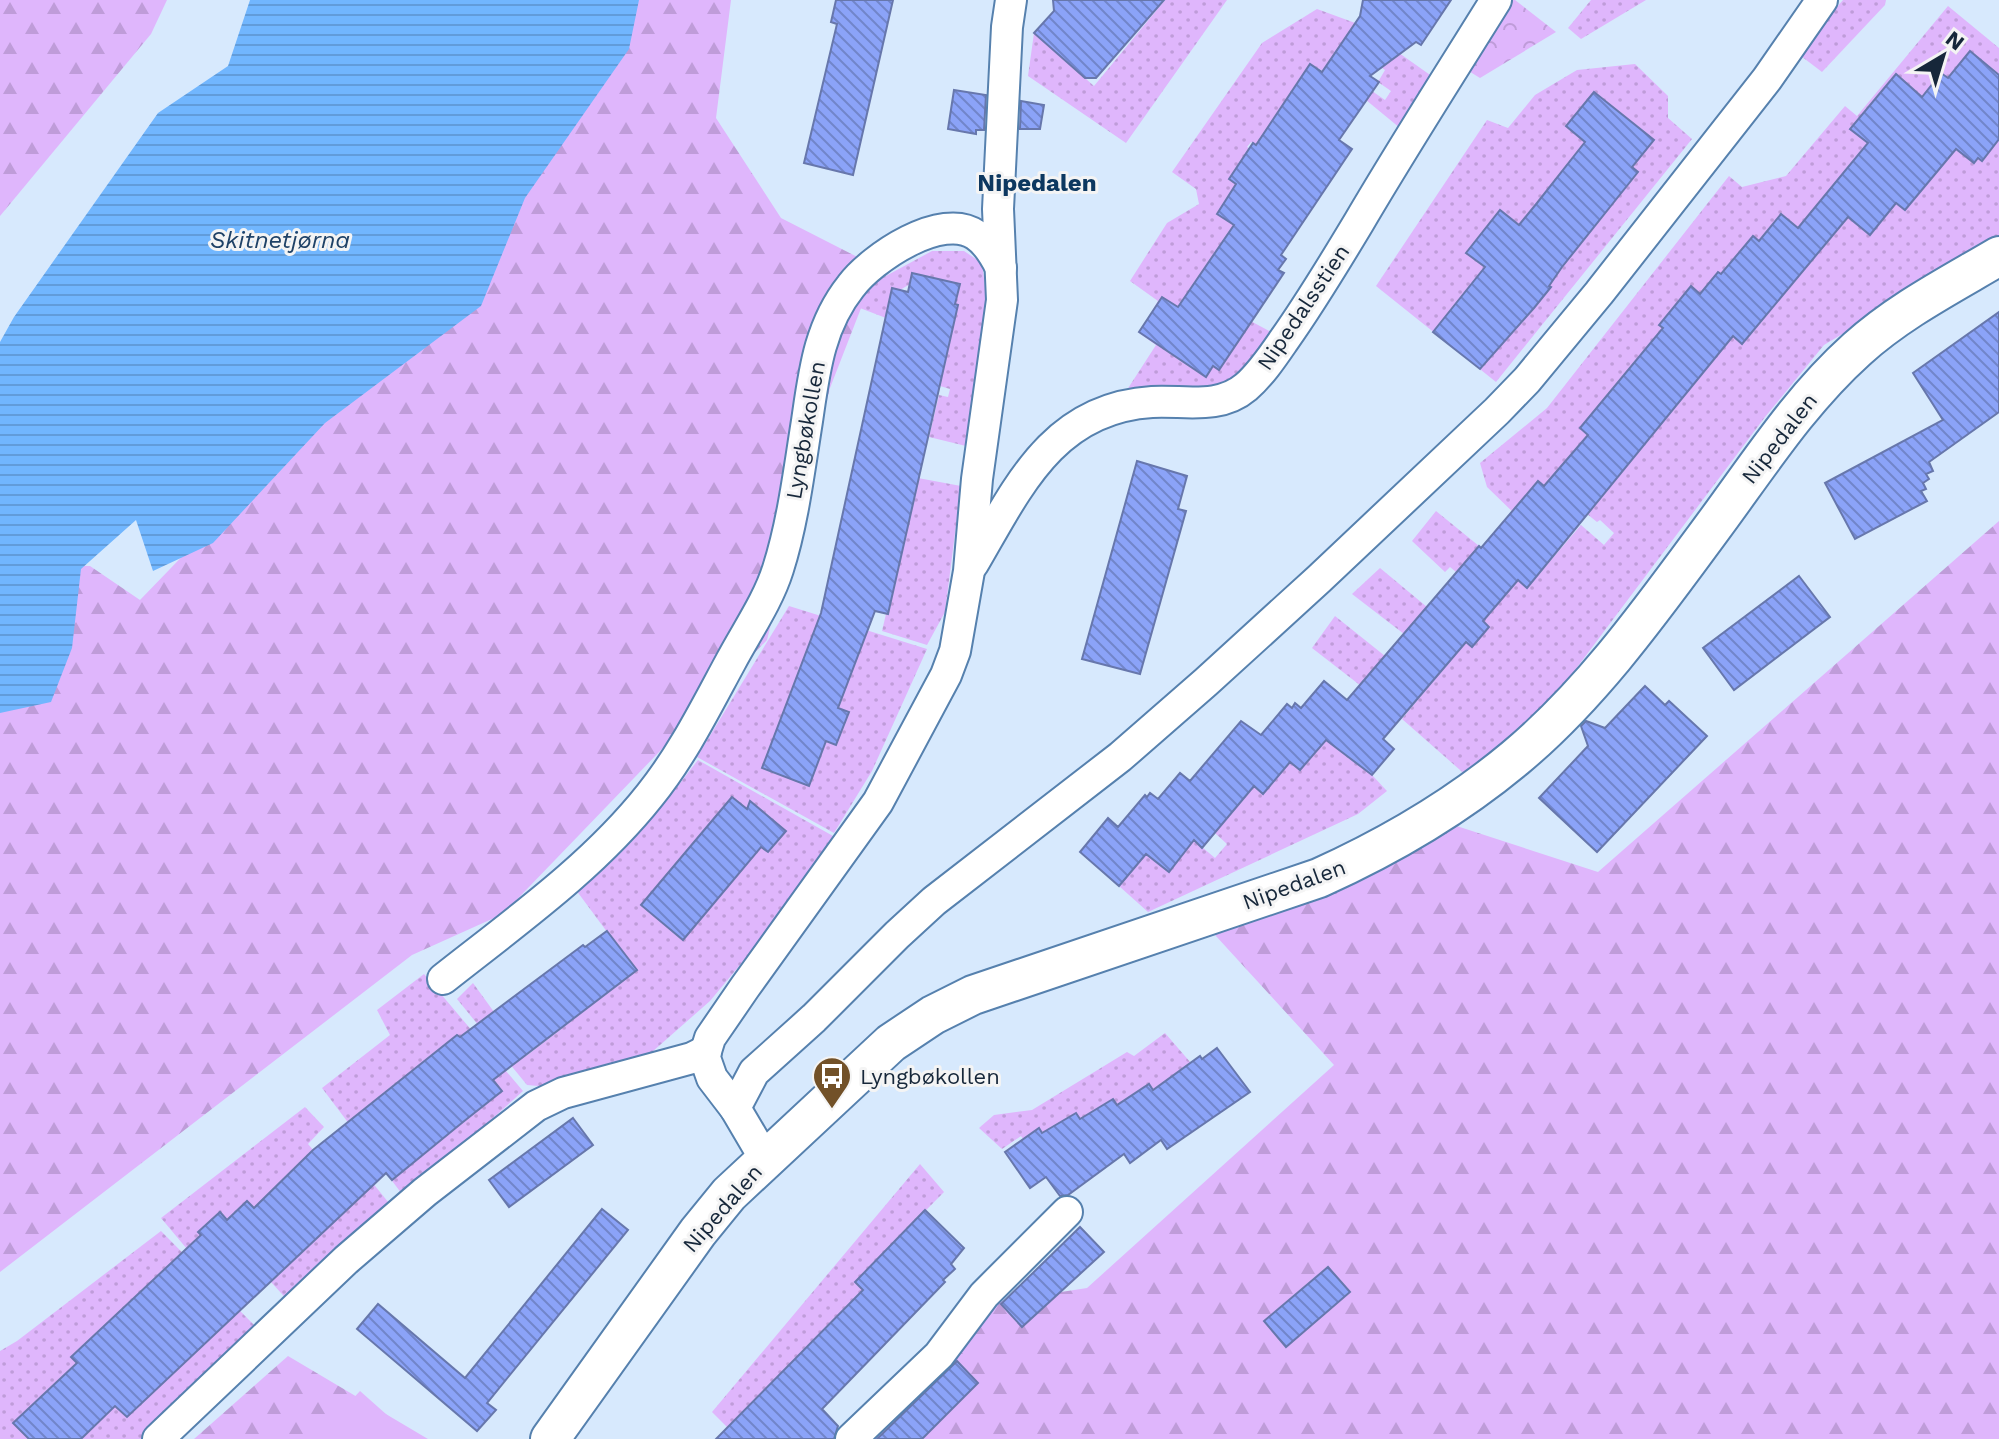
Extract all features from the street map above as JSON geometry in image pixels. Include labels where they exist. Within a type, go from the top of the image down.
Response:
[{"type":"street","name":"Nipedalsstien","points":[[969,571],[1025,477],[1039,457],[1062,436],[1122,406],[1153,402],[1208,403],[1227,399],[1246,388],[1265,367],[1310,303],[1435,94],[1496,0]]},
{"type":"street","points":[[735,1108],[754,1072],[934,901],[1120,757],[1319,579],[1497,411],[1527,380],[1608,282],[1767,79],[1822,0]]},
{"type":"street","points":[[765,1159],[735,1108],[712,1078],[705,1058],[706,1051],[710,1038],[745,987],[878,802],[946,675],[955,651],[969,571],[977,479],[1002,300],[998,209],[1013,4]]},
{"type":"street","name":"Lyngbøkollen","points":[[443,979],[540,902],[606,842],[650,796],[681,753],[777,571],[794,501],[822,338],[834,310],[853,283],[897,247],[946,229],[961,228],[976,234],[992,250],[1002,270]]},
{"type":"street","name":"Nipedalen","points":[[550,1439],[698,1232],[729,1194],[891,1043],[933,1015],[973,995],[1319,878],[1405,835],[1468,795],[1527,747],[1596,676],[1812,393],[1858,348],[1907,310],[1999,256]]},
{"type":"street","points":[[158,1439],[346,1260],[425,1192],[536,1106],[563,1093],[692,1058],[706,1051]]},
{"type":"street","points":[[851,1439],[939,1355],[984,1295],[1067,1212]]},
{"type":"green space","points":[[0,0],[167,0],[151,34],[0,216]]},
{"type":"green space","points":[[600,0],[731,0],[716,118],[781,218],[877,267],[830,388],[767,640],[503,914],[412,955],[0,1272],[0,699],[54,565],[90,566],[140,600],[315,419]]},
{"type":"green space","points":[[1165,0],[1227,0],[1126,143],[1028,76],[1034,33],[1094,86]]},
{"type":"green space","points":[[1507,0],[1515,0],[1556,32],[1480,78],[1467,70]]},
{"type":"green space","points":[[1591,0],[1646,0],[1581,39],[1568,28]]},
{"type":"green space","points":[[1843,0],[1886,0],[1885,5],[1822,72],[1797,53]]},
{"type":"green space","points":[[1948,6],[1999,48],[1999,239],[1824,345],[1765,417],[1548,706],[1468,777],[1402,719],[1465,642],[1472,647],[1489,627],[1483,621],[1517,580],[1527,588],[1581,525],[1604,545],[1614,533],[1600,520],[1597,522],[1587,514],[1567,459],[1544,486],[1538,481],[1518,517],[1487,487],[1480,463],[1547,408],[1729,176],[1742,187],[1786,176],[1845,106],[1857,116]]},
{"type":"green space","points":[[1317,9],[1358,24],[1433,77],[1400,128],[1366,100],[1372,91],[1385,100],[1391,91],[1378,82],[1385,70],[1343,41],[1323,71],[1310,64],[1291,91],[1303,100],[1267,153],[1251,142],[1247,147],[1264,158],[1229,179],[1243,189],[1227,213],[1220,209],[1217,214],[1234,225],[1156,344],[1205,377],[1245,318],[1275,334],[1243,375],[1215,390],[1125,393],[1156,345],[1139,333],[1158,301],[1130,281],[1167,223],[1199,204],[1196,189],[1172,172],[1262,43]]},
{"type":"green space","points":[[1635,64],[1668,96],[1668,118],[1692,139],[1496,382],[1376,286],[1487,120],[1508,128],[1535,95],[1577,70]]},
{"type":"green space","points":[[932,251],[964,251],[982,263],[987,302],[966,446],[929,437],[939,395],[948,397],[950,389],[940,386],[960,284],[913,273],[910,284],[900,290],[892,288],[886,318],[852,305],[871,284]]},
{"type":"green space","points":[[918,478],[961,486],[945,612],[927,645],[882,631]]},
{"type":"green space","points":[[1436,511],[1479,546],[1456,572],[1450,567],[1445,572],[1412,541]]},
{"type":"green space","points":[[1999,521],[1999,1439],[870,1439],[977,1305],[1087,1288],[1334,1065],[1194,912],[1432,818],[1598,872]]},
{"type":"green space","points":[[1380,568],[1427,607],[1404,634],[1352,594]]},
{"type":"green space","points":[[789,606],[927,649],[872,771],[834,833],[697,757]]},
{"type":"green space","points":[[1335,616],[1385,656],[1361,686],[1312,648]]},
{"type":"green space","points":[[1326,740],[1372,775],[1387,791],[1358,814],[1148,912],[1119,886],[1146,854],[1169,871],[1174,866],[1183,831],[1215,858],[1227,844],[1205,824],[1229,816],[1254,786],[1263,794],[1290,762],[1300,770]]},
{"type":"green space","points":[[698,760],[833,836],[778,919],[710,1001],[652,1052],[549,1087],[527,1085],[457,999],[473,983],[526,1056],[636,971],[576,890],[627,846]]},
{"type":"green space","points":[[424,974],[523,1091],[405,1198],[322,1088],[390,1035],[377,1010]]},
{"type":"green space","points":[[1165,1033],[1191,1063],[1153,1090],[1149,1085],[1117,1105],[1112,1099],[1080,1119],[1075,1113],[1042,1133],[1038,1128],[1002,1149],[979,1128],[994,1115],[1032,1110],[1127,1052],[1134,1056]]},
{"type":"green space","points":[[305,1107],[324,1127],[308,1144],[314,1151],[254,1208],[247,1201],[227,1220],[220,1212],[199,1232],[206,1241],[192,1255],[161,1218]]},
{"type":"green space","points":[[354,1160],[393,1208],[291,1304],[271,1282],[361,1197]]},
{"type":"green space","points":[[920,1164],[944,1192],[856,1281],[863,1290],[728,1428],[712,1412]]},
{"type":"green space","points":[[161,1231],[261,1332],[145,1439],[0,1439],[0,1351]]},
{"type":"green space","points":[[288,1356],[428,1439],[194,1439]]},
{"type":"green space","points":[[360,1391],[414,1439],[316,1439]]},
{"type":"water","name":"Skitnetjørna","points":[[250,0],[639,0],[629,49],[525,198],[481,306],[325,423],[213,543],[153,571],[136,520],[81,569],[72,648],[51,702],[0,713],[0,342],[14,317],[158,113],[228,66]]},
{"type":"building","points":[[836,0],[893,0],[853,175],[804,163],[837,24],[831,22]]},
{"type":"building","points":[[1053,0],[1164,0],[1096,78],[1085,78],[1034,33],[1054,11]]},
{"type":"building","points":[[1363,0],[1451,0],[1421,45],[1416,42],[1370,76],[1379,82],[1339,140],[1352,149],[1281,255],[1286,259],[1278,270],[1284,273],[1219,370],[1213,366],[1206,377],[1139,332],[1162,297],[1178,307],[1234,225],[1217,214],[1236,184],[1229,179],[1253,143],[1256,145],[1310,64],[1322,72],[1360,16]]},
{"type":"building","points":[[1970,51],[1999,75],[1999,139],[1982,161],[1978,158],[1974,163],[1956,149],[1905,210],[1896,203],[1870,235],[1848,217],[1742,344],[1733,336],[1527,588],[1518,580],[1483,621],[1489,627],[1472,647],[1466,642],[1383,739],[1394,749],[1372,775],[1326,740],[1300,770],[1290,762],[1263,794],[1254,786],[1202,848],[1194,840],[1169,872],[1146,854],[1119,886],[1080,852],[1108,818],[1118,827],[1145,795],[1147,797],[1150,793],[1158,799],[1180,773],[1190,781],[1241,721],[1261,735],[1287,704],[1292,708],[1295,703],[1301,708],[1324,681],[1347,700],[1538,481],[1544,486],[1588,435],[1580,428],[1663,328],[1659,325],[1691,286],[1700,294],[1753,236],[1759,241],[1781,214],[1798,228],[1868,143],[1850,129],[1896,74],[1922,97],[1941,73],[1948,78]]},
{"type":"building","points":[[954,90],[986,95],[984,130],[976,130],[976,134],[948,129]]},
{"type":"building","points":[[1594,92],[1654,140],[1632,167],[1638,172],[1562,267],[1551,287],[1480,369],[1433,332],[1485,267],[1466,253],[1500,210],[1519,225],[1585,142],[1566,126]]},
{"type":"building","points":[[1021,101],[1044,105],[1040,129],[1020,129]]},
{"type":"building","points":[[912,273],[960,284],[955,304],[958,305],[888,614],[875,611],[838,708],[849,712],[836,745],[826,741],[809,786],[762,768],[821,613],[892,288],[908,292]]},
{"type":"building","points":[[1999,312],[1999,412],[1929,462],[1933,471],[1926,474],[1929,479],[1923,483],[1926,489],[1921,491],[1927,501],[1855,539],[1825,483],[1943,420],[1913,373]]},
{"type":"building","points":[[1137,461],[1187,476],[1178,509],[1186,511],[1140,674],[1082,659]]},
{"type":"building","points":[[1799,576],[1830,617],[1734,690],[1703,648]]},
{"type":"building","points":[[1645,686],[1665,705],[1669,701],[1707,736],[1597,852],[1539,798],[1588,746],[1581,726],[1586,721],[1605,728]]},
{"type":"building","points":[[732,797],[747,809],[750,801],[786,831],[768,852],[761,847],[683,940],[641,905]]},
{"type":"building","points":[[607,931],[637,970],[493,1080],[502,1091],[392,1180],[386,1173],[127,1417],[115,1406],[81,1439],[29,1439],[13,1423],[77,1363],[71,1357],[201,1235],[198,1232],[220,1212],[227,1220],[247,1201],[254,1208],[313,1150],[457,1035],[460,1037],[583,945],[585,947]]},
{"type":"building","points":[[1217,1048],[1250,1092],[1167,1149],[1161,1140],[1130,1163],[1124,1154],[1068,1195],[1060,1196],[1046,1177],[1030,1188],[1005,1152],[1039,1128],[1042,1133],[1076,1113],[1080,1119],[1113,1099],[1117,1105],[1149,1084],[1153,1090],[1200,1056],[1202,1059]]},
{"type":"building","points":[[573,1118],[593,1145],[509,1207],[489,1180]]},
{"type":"building","points":[[602,1209],[628,1230],[487,1403],[496,1410],[477,1431],[357,1329],[378,1304],[465,1378]]},
{"type":"building","points":[[925,1210],[964,1248],[951,1264],[955,1269],[943,1280],[945,1282],[822,1409],[838,1426],[834,1439],[716,1439],[863,1290],[855,1282]]},
{"type":"building","points":[[1080,1227],[1104,1252],[1022,1327],[1001,1304]]},
{"type":"building","points":[[1328,1267],[1350,1292],[1286,1347],[1264,1321]]},
{"type":"building","points":[[957,1361],[978,1383],[922,1439],[877,1439]]},
{"type":"place","name":"Lyngbøkollen","points":[[832,1110]]},
{"type":"district","name":"Nipedalen","points":[[1037,183]]}]
